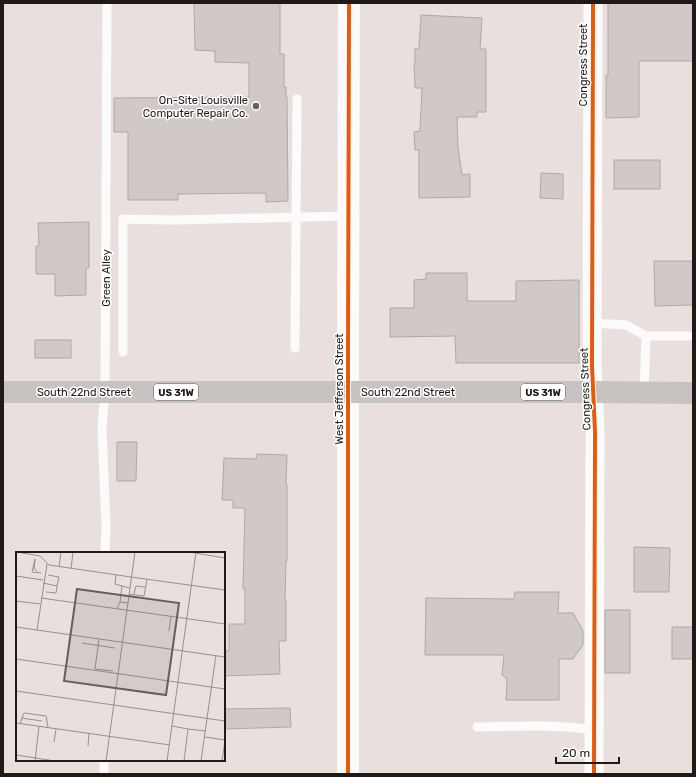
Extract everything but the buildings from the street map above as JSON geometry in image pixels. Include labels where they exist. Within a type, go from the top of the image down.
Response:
[{"type":"main road","name":"South 22nd Street","points":[[3,392],[693,393]]},
{"type":"street","name":"West Jefferson Street","points":[[348,774],[349,3]]},
{"type":"street","name":"Congress Street","points":[[592,3],[592,366],[595,432],[594,774]]},
{"type":"lane","name":"Green Alley","points":[[106,552],[102,428],[105,392],[107,3]]},
{"type":"lane","points":[[294,348],[297,99]]},
{"type":"lane","points":[[123,352],[123,219],[173,220],[348,216]]},
{"type":"lane","points":[[592,323],[626,325],[646,336],[693,336]]},
{"type":"lane","points":[[644,393],[646,336]]},
{"type":"lane","points":[[477,727],[546,725],[594,730]]},
{"type":"lane","points":[[104,761],[104,774]]},
{"type":"cycle path","points":[[348,774],[349,3]]},
{"type":"cycle path","points":[[593,3],[592,366],[595,432],[594,774]]},
{"type":"place","name":"On-Site Louisville Computer Repair Co.","points":[[256,106]]}]
